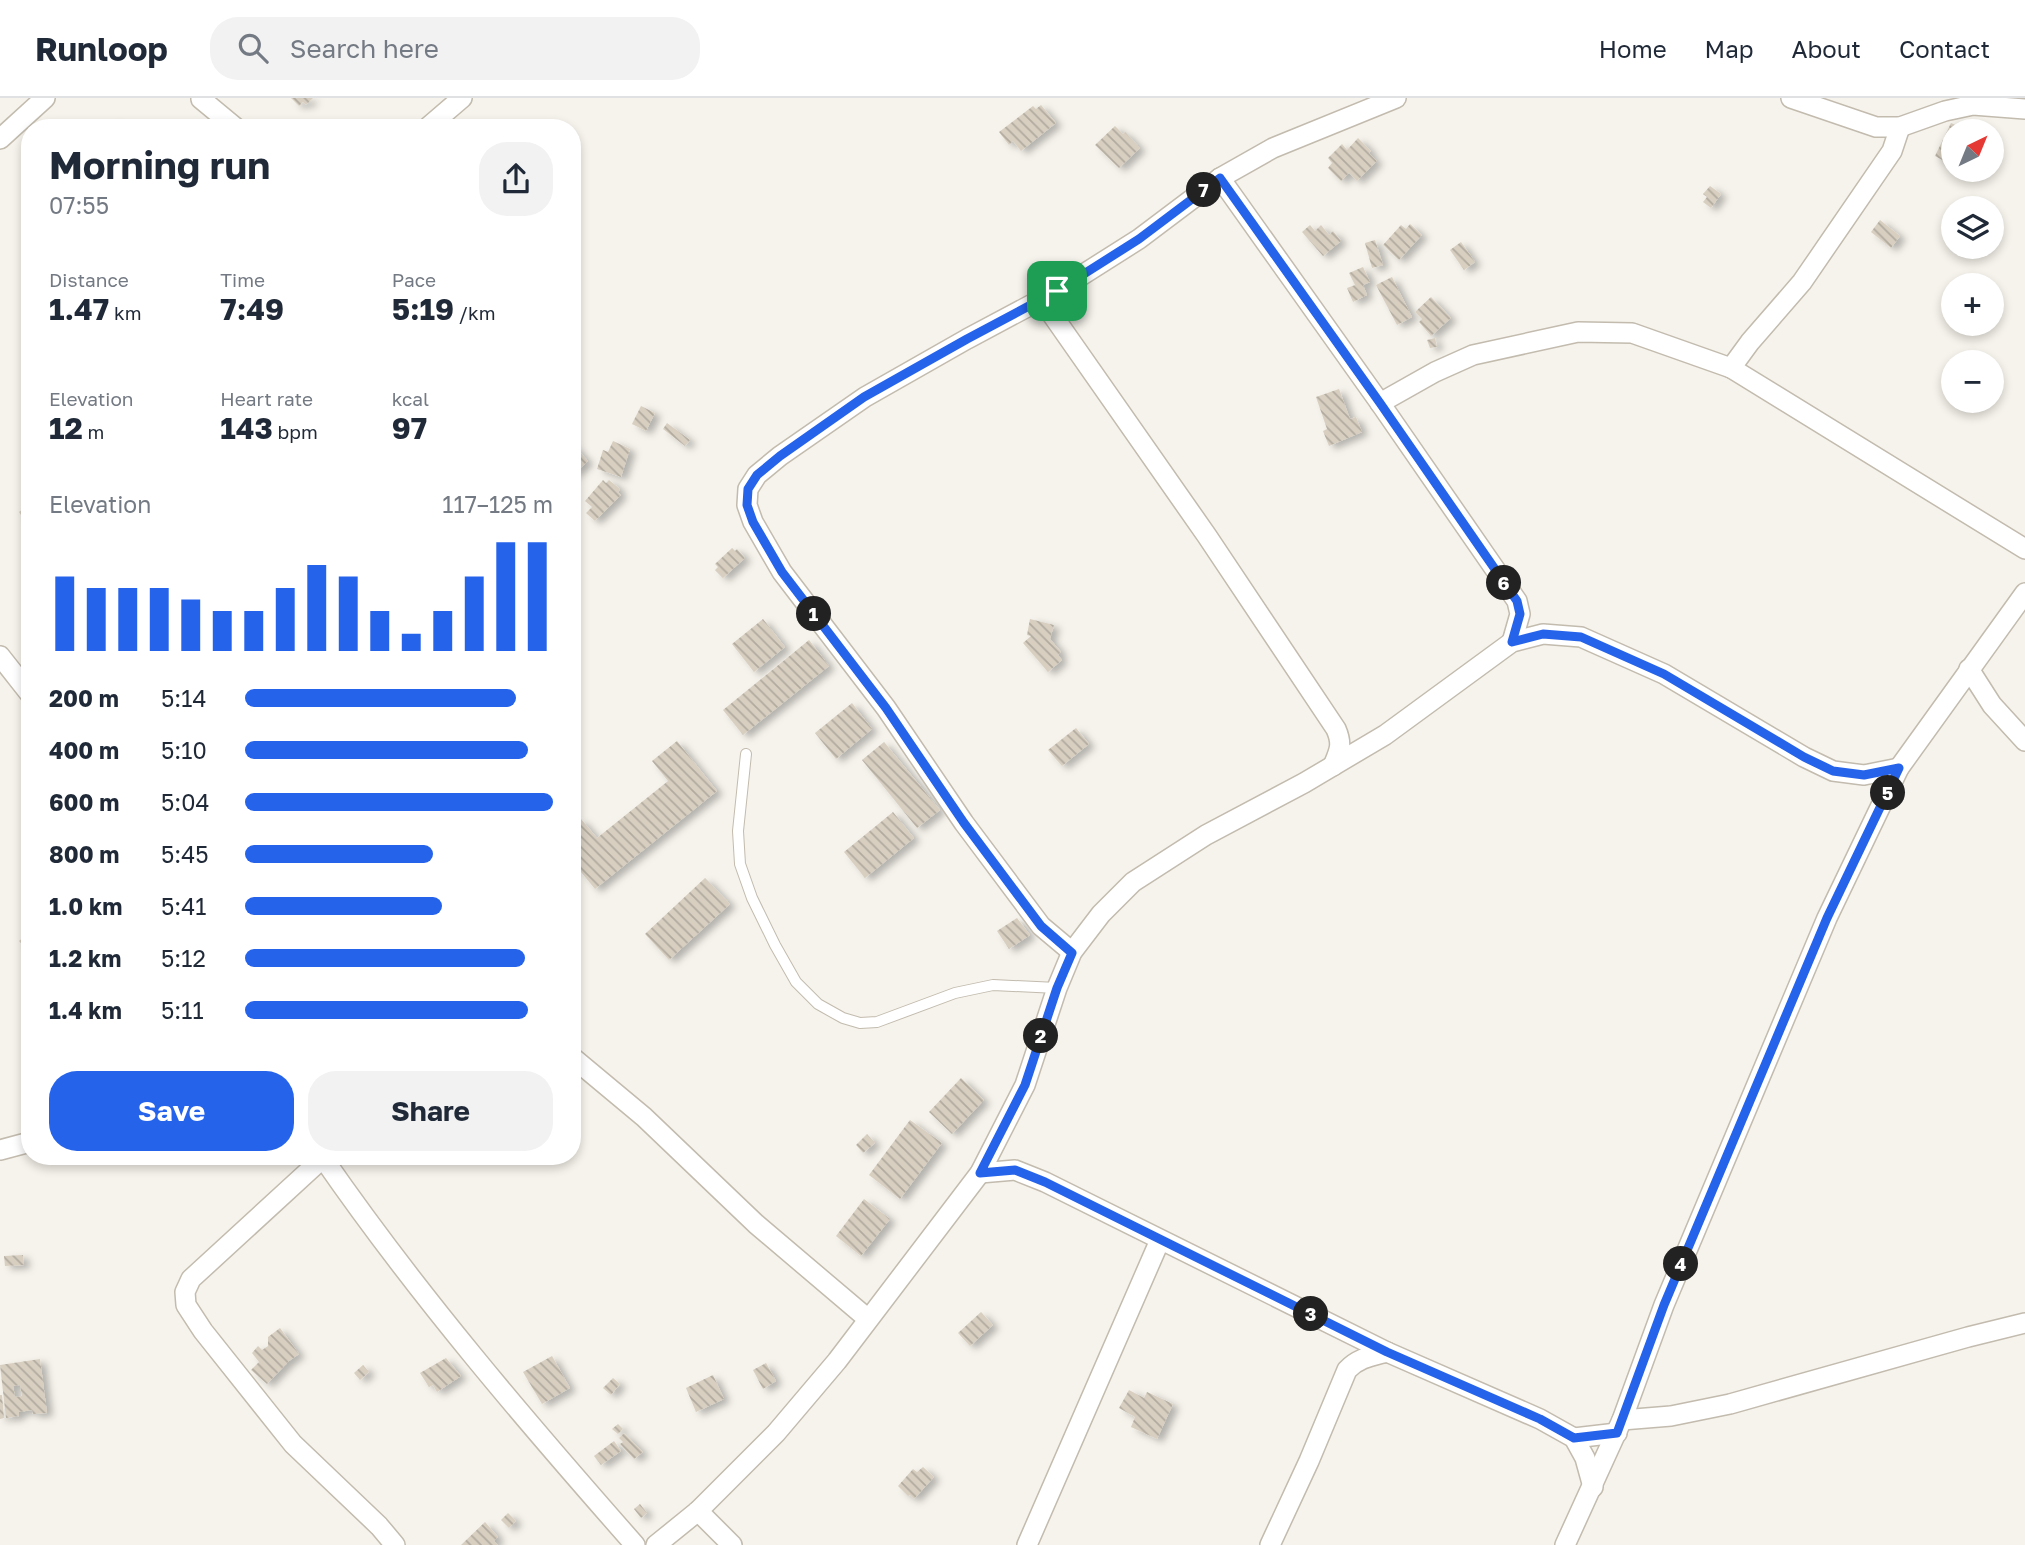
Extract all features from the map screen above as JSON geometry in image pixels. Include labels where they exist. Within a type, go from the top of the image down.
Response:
[{"type":"street","points":[[22,119],[45,98]]},
{"type":"street","points":[[438,119],[462,98]]},
{"type":"street","points":[[1072,953],[1041,926],[964,823],[886,708],[782,572],[753,522],[747,505],[748,489],[757,475],[780,456],[864,397],[1057,291],[1139,239],[1220,178],[1273,148],[1396,98]]},
{"type":"street","points":[[1791,98],[1877,127],[1900,127],[1941,105],[2025,109]]},
{"type":"street","points":[[201,99],[225,119]]},
{"type":"street","points":[[0,139],[21,120]]},
{"type":"street","points":[[1731,368],[1802,282],[1892,151],[1900,127]]},
{"type":"street","points":[[1220,178],[1517,601],[1520,614],[1512,642]]},
{"type":"street","points":[[1057,291],[1051,313],[1055,320],[1207,536],[1336,729],[1340,747],[1333,766]]},
{"type":"street","points":[[1380,403],[1435,372],[1473,355],[1577,332],[1632,333],[1731,368],[2025,549]]},
{"type":"street","points":[[1565,1545],[1619,1427],[1664,1305],[1827,918],[1899,768],[2025,593]]},
{"type":"street","points":[[656,1545],[698,1511],[776,1433],[837,1361],[980,1173],[1025,1085],[1057,988],[1072,953],[1101,914],[1133,882],[1206,835],[1385,735],[1512,642],[1543,634],[1581,637],[1664,674],[1804,757],[1833,771],[1864,775],[1899,768]]},
{"type":"street","points":[[0,656],[21,683]]},
{"type":"street","points":[[1969,669],[1992,705],[2025,741]]},
{"type":"street","points":[[581,1064],[644,1117],[756,1224],[868,1319]]},
{"type":"street","points":[[999,1139],[1015,1170]]},
{"type":"street","points":[[0,1150],[21,1144]]},
{"type":"street","points":[[314,1165],[191,1279],[185,1292],[186,1305],[203,1331],[293,1444],[379,1526],[395,1545]]},
{"type":"street","points":[[328,1165],[367,1222],[471,1354],[635,1545]]},
{"type":"street","points":[[980,1173],[1015,1170],[1045,1182],[1387,1352],[1540,1419],[1574,1438],[1584,1458],[1592,1487]]},
{"type":"street","points":[[1027,1545],[1160,1240]]},
{"type":"street","points":[[1574,1438],[1730,1404],[2025,1323]]},
{"type":"street","points":[[1270,1545],[1310,1461],[1347,1370],[1363,1358],[1387,1352]]},
{"type":"street","points":[[698,1511],[732,1545]]},
{"type":"lane","points":[[746,754],[738,831],[740,864],[752,898],[775,945],[796,982],[818,1004],[843,1018],[860,1023],[877,1022],[955,993],[993,985],[1057,988]]},
{"type":"building","points":[[291,98],[313,98],[306,105],[303,102],[299,106]]},
{"type":"building","points":[[1041,105],[1056,123],[1021,151],[1013,141],[1009,145],[999,132],[1033,106],[1036,109]]},
{"type":"building","points":[[1115,126],[1123,134],[1125,132],[1140,148],[1119,168],[1095,145]]},
{"type":"building","points":[[1358,138],[1377,161],[1357,181],[1349,173],[1341,181],[1328,168],[1332,163],[1328,158],[1342,144],[1347,150]]},
{"type":"building","points":[[1941,144],[1941,159],[1935,156]]},
{"type":"building","points":[[1710,186],[1721,194],[1711,208],[1703,202],[1707,197],[1703,194]]},
{"type":"building","points":[[1880,220],[1900,236],[1891,248],[1871,232]]},
{"type":"building","points":[[1410,224],[1422,235],[1399,260],[1383,245],[1401,225],[1406,229]]},
{"type":"building","points":[[1310,225],[1315,231],[1321,225],[1329,235],[1333,231],[1341,241],[1323,256],[1302,232]]},
{"type":"building","points":[[1375,240],[1383,265],[1372,268],[1365,243]]},
{"type":"building","points":[[1461,242],[1475,262],[1464,270],[1450,250]]},
{"type":"building","points":[[1363,267],[1370,282],[1363,285],[1367,295],[1353,302],[1347,288],[1355,285],[1349,273]]},
{"type":"building","points":[[1392,277],[1412,317],[1397,325],[1376,285]]},
{"type":"building","points":[[1431,297],[1451,318],[1431,336],[1419,322],[1422,319],[1415,312]]},
{"type":"building","points":[[1435,338],[1437,347],[1430,348],[1427,340]]},
{"type":"building","points":[[1339,389],[1350,419],[1356,417],[1362,432],[1329,446],[1323,431],[1327,429],[1316,397]]},
{"type":"building","points":[[641,406],[655,413],[646,431],[632,424]]},
{"type":"building","points":[[667,423],[690,440],[685,446],[663,429]]},
{"type":"building","points":[[613,441],[630,449],[621,477],[597,469],[603,450],[608,452]]},
{"type":"building","points":[[581,454],[588,461],[581,468]]},
{"type":"building","points":[[603,480],[606,483],[609,480],[620,489],[618,492],[621,495],[595,521],[586,513],[592,507],[585,501]]},
{"type":"building","points":[[732,548],[735,551],[737,549],[745,558],[723,578],[715,570],[718,567],[715,564]]},
{"type":"building","points":[[763,619],[785,647],[754,672],[732,644]]},
{"type":"building","points":[[1030,619],[1054,625],[1050,639],[1061,652],[1058,655],[1062,660],[1048,672],[1023,643],[1031,636],[1027,635]]},
{"type":"building","points":[[809,640],[829,666],[743,735],[723,710]]},
{"type":"building","points":[[852,703],[872,729],[836,759],[815,733]]},
{"type":"building","points":[[1076,728],[1089,744],[1062,766],[1048,750]]},
{"type":"building","points":[[677,741],[717,791],[595,889],[581,872],[581,819],[597,838],[668,781],[652,761]]},
{"type":"building","points":[[884,742],[940,810],[917,828],[862,760]]},
{"type":"building","points":[[893,812],[914,838],[865,878],[844,852]]},
{"type":"building","points":[[705,878],[730,904],[669,960],[645,934]]},
{"type":"building","points":[[1017,918],[1030,935],[1009,949],[997,931]]},
{"type":"building","points":[[961,1078],[984,1100],[952,1134],[929,1112]]},
{"type":"building","points":[[910,1120],[942,1143],[900,1199],[869,1175]]},
{"type":"building","points":[[867,1134],[875,1143],[863,1153],[856,1145]]},
{"type":"building","points":[[864,1199],[890,1219],[861,1256],[836,1236]]},
{"type":"building","points":[[23,1255],[24,1265],[5,1266],[4,1256]]},
{"type":"building","points":[[981,1312],[993,1325],[970,1346],[958,1333]]},
{"type":"building","points":[[280,1328],[299,1354],[267,1384],[251,1370],[259,1362],[252,1353],[258,1346],[262,1350],[268,1346],[268,1337]]},
{"type":"building","points":[[552,1356],[570,1388],[542,1404],[523,1372]]},
{"type":"building","points":[[446,1358],[461,1376],[437,1392],[433,1385],[429,1387],[420,1373]]},
{"type":"building","points":[[40,1359],[47,1413],[33,1414],[32,1410],[6,1418],[0,1365]],"holes":[[[20,1385],[22,1396],[15,1397],[13,1386]]]},
{"type":"building","points":[[766,1363],[776,1381],[763,1389],[753,1370]]},
{"type":"building","points":[[363,1365],[369,1372],[360,1380],[354,1373]]},
{"type":"building","points":[[713,1375],[724,1399],[696,1412],[686,1388]]},
{"type":"building","points":[[613,1378],[620,1384],[611,1395],[603,1388]]},
{"type":"building","points":[[1129,1390],[1144,1398],[1147,1392],[1173,1404],[1157,1439],[1131,1427],[1135,1417],[1119,1408]]},
{"type":"building","points":[[0,1395],[4,1418],[0,1419]]},
{"type":"building","points":[[618,1424],[623,1429],[618,1434],[612,1429]]},
{"type":"building","points":[[624,1433],[643,1452],[634,1459],[620,1444],[623,1442],[619,1438]]},
{"type":"building","points":[[614,1441],[621,1451],[601,1465],[594,1456]]},
{"type":"building","points":[[923,1467],[934,1477],[914,1499],[898,1486],[913,1469],[917,1472]]},
{"type":"building","points":[[640,1504],[647,1513],[641,1518],[634,1509]]},
{"type":"building","points":[[508,1513],[516,1521],[509,1528],[501,1520]]},
{"type":"building","points":[[485,1522],[498,1537],[494,1541],[498,1545],[461,1545]]},
{"type":"route","points":[[1220,178],[1517,601],[1520,614],[1512,642],[1543,634],[1581,637],[1664,674],[1804,757],[1833,771],[1864,775],[1899,768],[1827,918],[1664,1305],[1617,1433],[1574,1438],[1540,1419],[1387,1352],[1045,1182],[1015,1170],[980,1173],[1025,1085],[1057,988],[1072,953],[1041,926],[964,823],[886,708],[782,572],[753,522],[747,505],[748,489],[757,475],[780,456],[864,397],[1057,291],[1139,239],[1220,178]]}]
